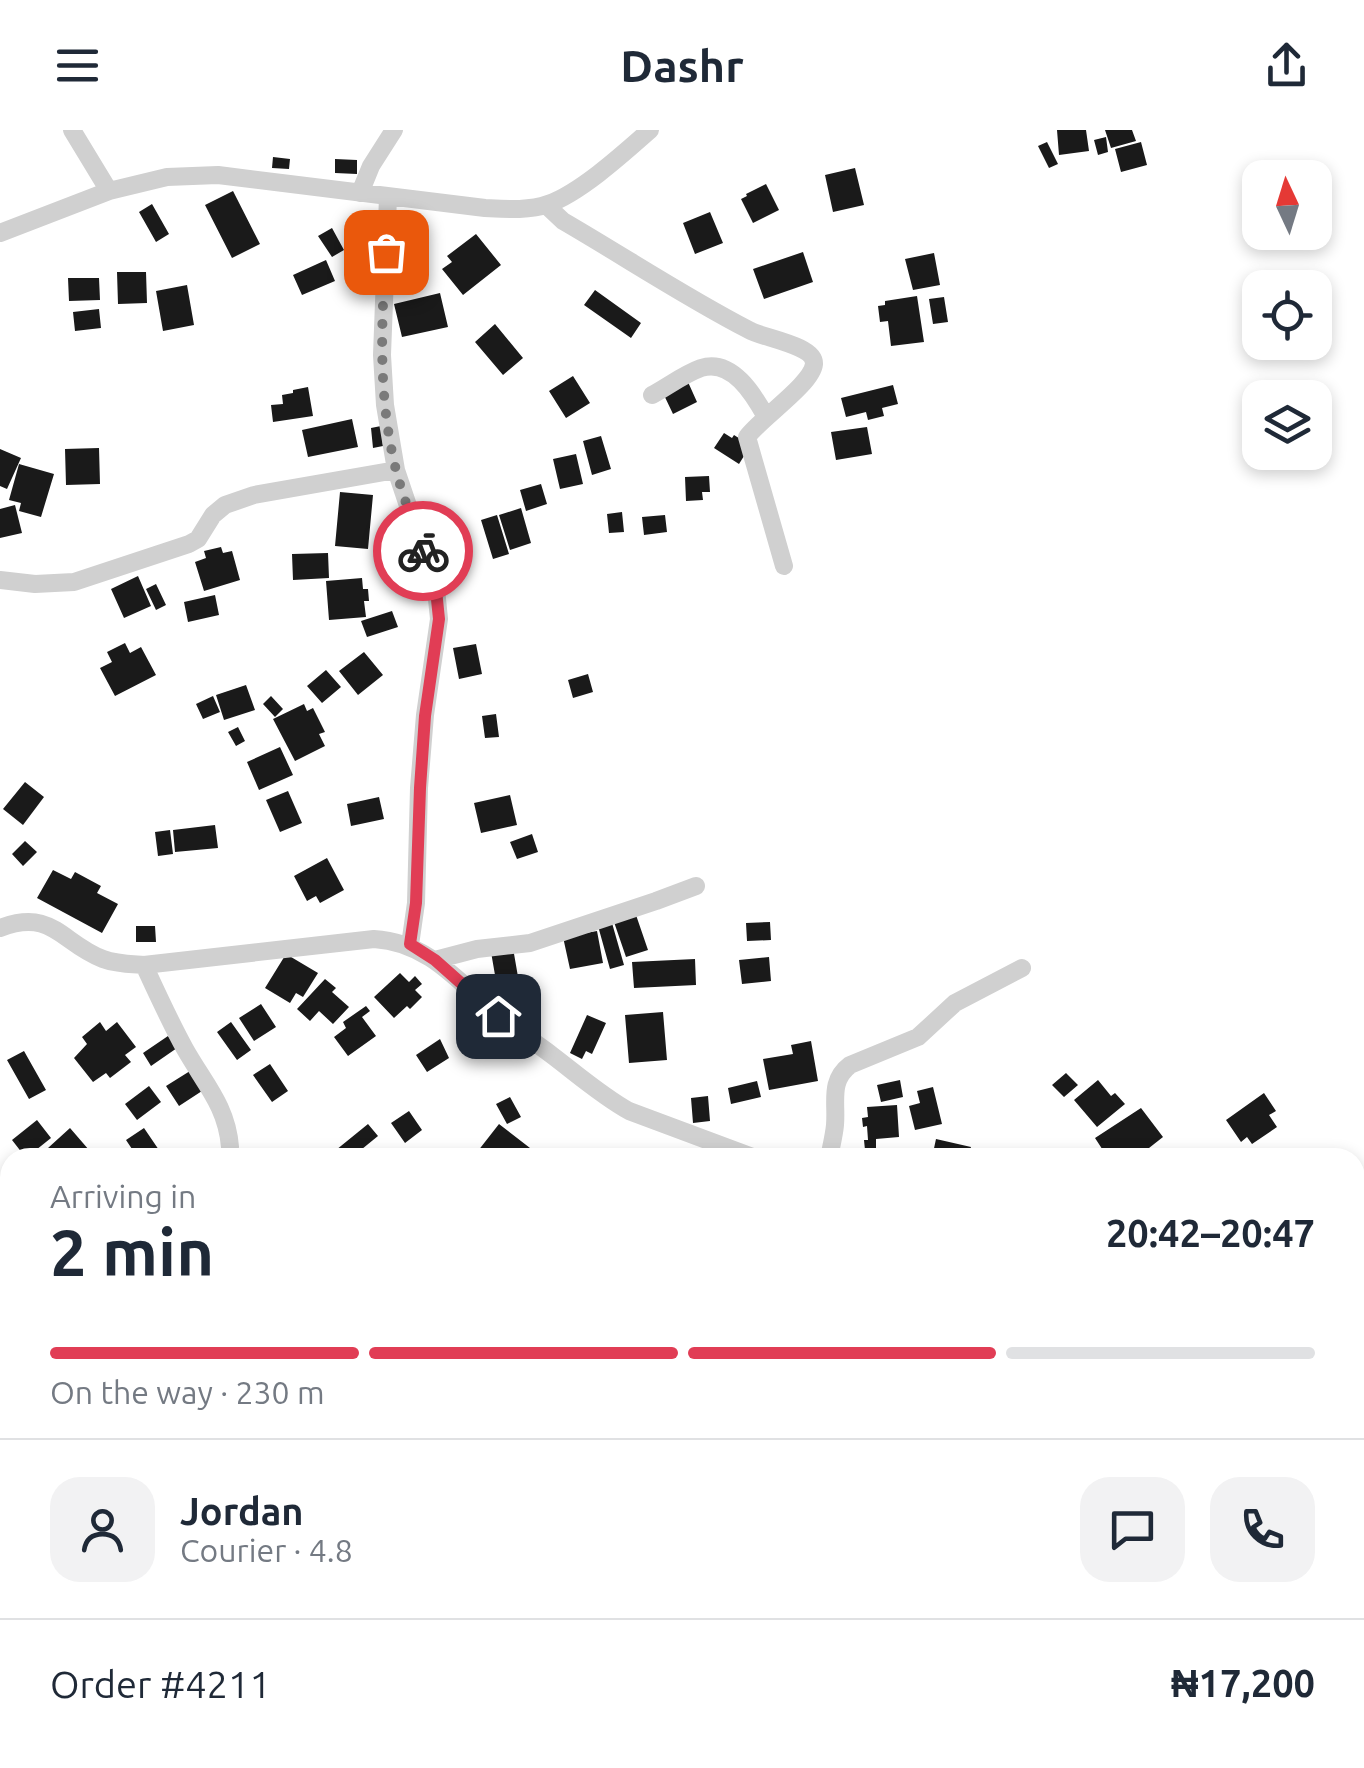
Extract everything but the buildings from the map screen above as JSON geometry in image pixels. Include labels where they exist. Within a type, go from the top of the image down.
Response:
[{"type":"street","points":[[72,130],[109,191]]},
{"type":"street","points":[[360,193],[371,166],[394,130]]},
{"type":"street","points":[[0,233],[109,191],[167,178],[218,176],[485,208],[546,205],[615,161],[650,130]]},
{"type":"street","points":[[388,197],[382,354],[385,405],[396,470],[436,590],[439,619],[425,716],[416,903],[410,944]]},
{"type":"street","points":[[546,205],[563,222],[682,293],[754,333],[806,350],[812,357],[814,364],[808,378],[748,437],[784,566]]},
{"type":"street","points":[[652,395],[712,366],[743,382],[766,418]]},
{"type":"street","points":[[0,580],[34,584],[74,582],[188,544],[198,539],[224,506],[254,495],[396,470]]},
{"type":"street","points":[[435,960],[530,943],[696,886]]},
{"type":"street","points":[[0,928],[12,923],[40,922],[100,958],[118,964],[144,965],[374,939],[410,944],[612,1102],[728,1148]]},
{"type":"street","points":[[144,965],[185,1050],[217,1099],[228,1126],[230,1146]]},
{"type":"street","points":[[832,1148],[834,1087],[842,1071],[850,1064],[918,1037],[955,1004],[1022,968]]},
{"type":"way so far","points":[[386,252],[382,354],[385,405],[396,470],[423,551]]},
{"type":"route","points":[[423,551],[436,590],[439,619],[425,716],[416,903],[410,944],[435,960],[498,1016]]}]
